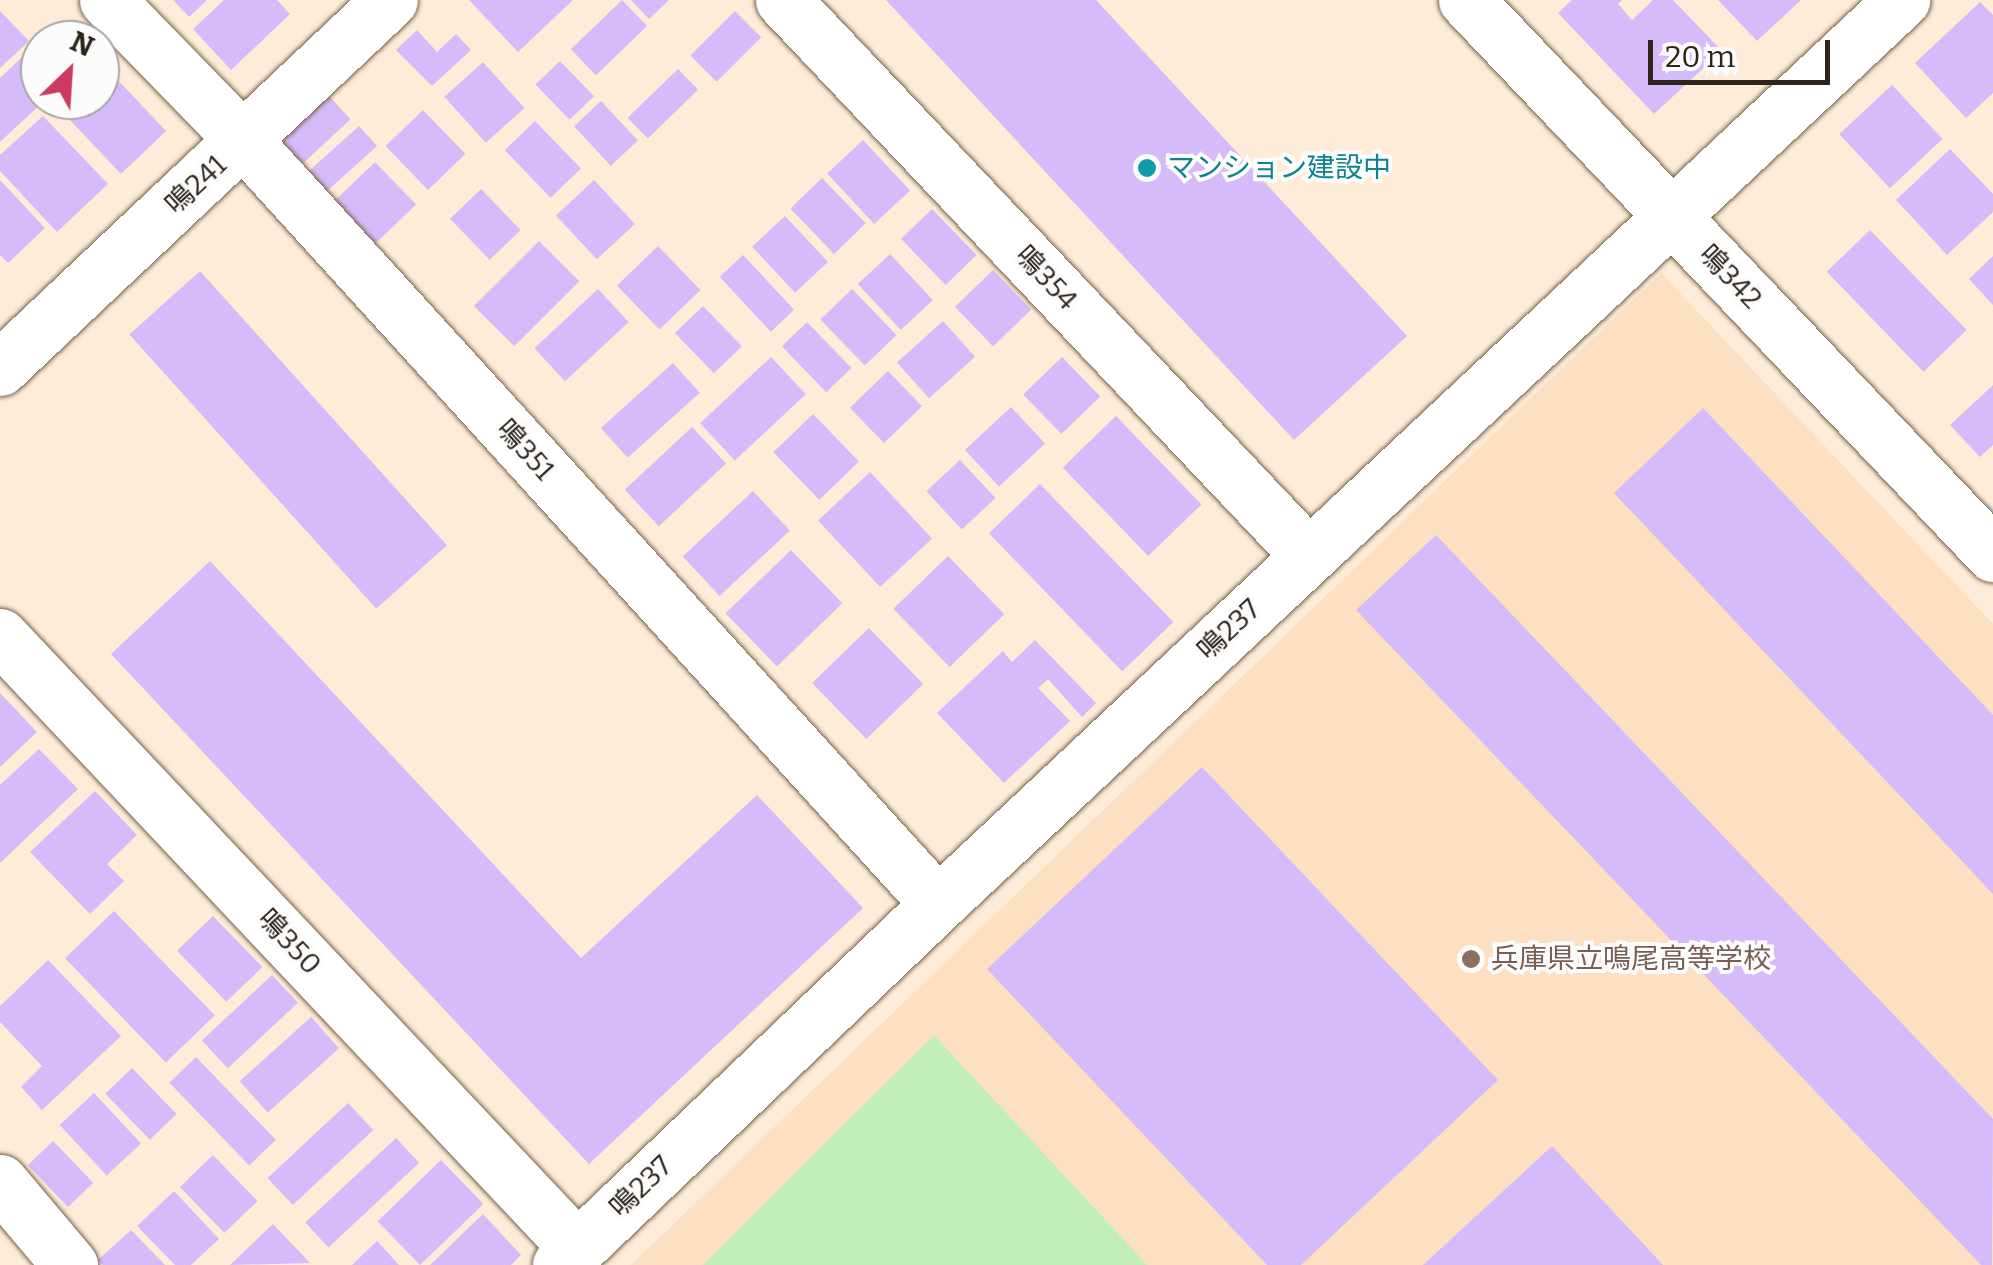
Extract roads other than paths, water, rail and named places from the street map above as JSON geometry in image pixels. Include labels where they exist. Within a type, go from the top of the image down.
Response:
[{"type":"street","name":"鳴351","points":[[107,0],[244,141],[938,904]]},
{"type":"street","name":"鳴241","points":[[0,368],[390,0]]},
{"type":"street","name":"鳴354","points":[[783,0],[1308,556]]},
{"type":"street","name":"鳴342","points":[[1466,0],[1993,554]]},
{"type":"street","name":"鳴237","points":[[568,1257],[938,904],[1902,0]]},
{"type":"street","name":"鳴350","points":[[0,636],[568,1257]]},
{"type":"street","points":[[0,1182],[70,1265]]},
{"type":"place","name":"マンション建設中","points":[[1147,168]]},
{"type":"place","name":"兵庫県立鳴尾高等学校","points":[[1471,959]]}]
